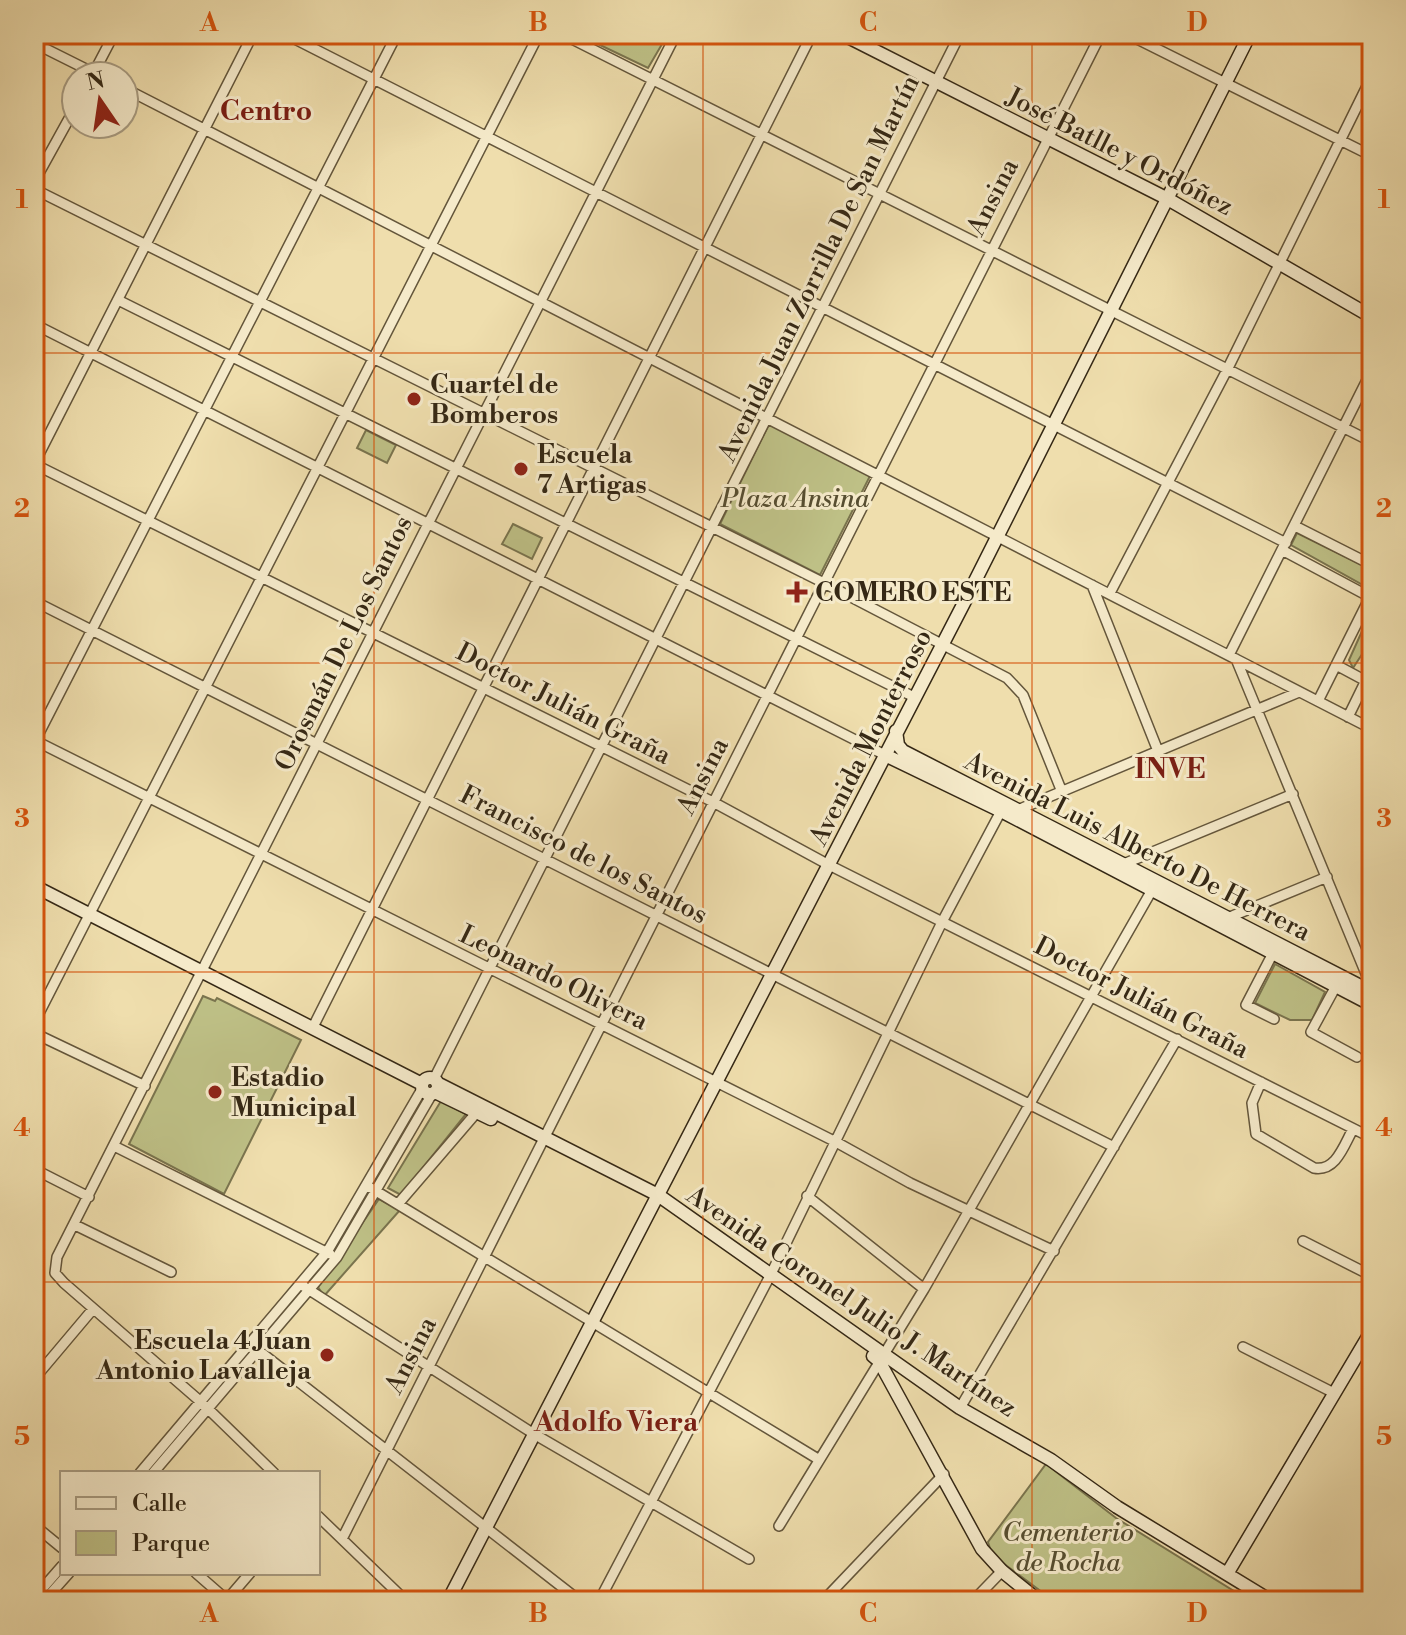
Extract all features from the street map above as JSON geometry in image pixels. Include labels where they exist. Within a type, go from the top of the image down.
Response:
[{"type":"street","points":[[34,55],[36,44],[45,34]]},
{"type":"street","points":[[102,60],[114,34]]},
{"type":"street","points":[[34,464],[253,34]]},
{"type":"street","points":[[285,34],[1168,482],[1370,597],[1318,701]]},
{"type":"street","points":[[34,742],[397,34]]},
{"type":"street","points":[[34,1023],[343,411],[539,34]]},
{"type":"street","points":[[562,34],[1372,442]]},
{"type":"street","name":"Orosmán De Los Santos","points":[[93,1309],[55,1273],[57,1257],[676,34]]},
{"type":"street","points":[[313,1027],[812,34]]},
{"type":"street","name":"José Batlle y Ordóñez","points":[[842,34],[1166,198],[1280,261],[1372,317]]},
{"type":"street","name":"Avenida Juan Zorrilla De San Martín","points":[[430,1087],[960,34]]},
{"type":"street","name":"Ansina","points":[[342,1539],[1101,34]]},
{"type":"street","points":[[1127,34],[1372,156]]},
{"type":"street","name":"Avenida Monterroso","points":[[448,1601],[773,975],[1250,34]]},
{"type":"street","points":[[36,44],[66,60]]},
{"type":"street","points":[[1110,593],[1227,370],[1372,76]]},
{"type":"street","points":[[140,96],[769,416],[1372,729]]},
{"type":"street","points":[[34,182],[60,135]]},
{"type":"street","points":[[34,189],[824,583],[1007,678],[1023,695],[1062,792]]},
{"type":"street","points":[[118,300],[233,354],[914,697]]},
{"type":"street","points":[[34,324],[885,755]]},
{"type":"street","points":[[1370,997],[1327,877],[1233,657],[1284,546],[1372,370]]},
{"type":"street","name":"Doctor Julián Graña","points":[[34,464],[372,631],[601,749],[713,802],[829,865],[1372,1138]]},
{"type":"street","points":[[1295,526],[1372,565]]},
{"type":"street","points":[[1092,585],[1158,751]]},
{"type":"street","name":"Francisco de los Santos","points":[[34,601],[1114,1147]]},
{"type":"street","points":[[1338,666],[1366,681]]},
{"type":"street","points":[[1348,717],[1372,668]]},
{"type":"street","points":[[599,1601],[769,1277],[942,922],[1001,811],[1020,809],[1299,692]]},
{"type":"street","name":"Avenida Luis Alberto De Herrera","points":[[896,731],[898,745],[903,751],[1126,863],[1273,953],[1336,986],[1370,997]]},
{"type":"street","name":"Leonardo Olivera","points":[[34,742],[836,1142],[910,1183],[1054,1251]]},
{"type":"street","name":"Avenida Luis Alberto De Herrera","points":[[885,755],[1152,890],[1224,921],[1370,997]]},
{"type":"street","points":[[1126,863],[1293,794]]},
{"type":"street","points":[[1224,921],[1327,877]]},
{"type":"street","name":"Avenida Coronel Julio J. Martínez","points":[[34,886],[477,1112],[542,1140]]},
{"type":"street","points":[[779,1526],[924,1289],[1152,890]]},
{"type":"street","points":[[1273,953],[1246,1005],[1274,1019]]},
{"type":"street","points":[[1336,986],[1311,1032],[1357,1057]]},
{"type":"street","points":[[34,1033],[145,1086]]},
{"type":"street","points":[[960,1408],[1177,1039]]},
{"type":"street","points":[[1261,1082],[1252,1103],[1256,1134],[1314,1168],[1333,1164],[1353,1129]]},
{"type":"street","points":[[332,1255],[366,1185],[430,1087]]},
{"type":"street","points":[[155,1471],[205,1405],[332,1255],[376,1191],[430,1087]]},
{"type":"street","name":"Avenida Coronel Julio J. Martínez","points":[[430,1087],[657,1198],[881,1358],[1051,1460],[1117,1507],[1271,1601]]},
{"type":"street","points":[[398,1204],[477,1112]]},
{"type":"street","points":[[114,1146],[332,1255]]},
{"type":"street","points":[[34,1169],[89,1197]]},
{"type":"street","points":[[366,1185],[818,1459]]},
{"type":"street","points":[[807,1196],[924,1289]]},
{"type":"street","points":[[75,1225],[171,1272]]},
{"type":"street","points":[[1303,1241],[1372,1276]]},
{"type":"street","points":[[304,1288],[534,1434],[749,1559]]},
{"type":"street","points":[[34,1379],[93,1309],[205,1405],[272,1471]]},
{"type":"street","points":[[1227,1574],[1372,1330]]},
{"type":"street","points":[[254,1347],[580,1601]]},
{"type":"street","points":[[1243,1347],[1334,1393]]},
{"type":"street","points":[[881,1358],[982,1549],[1002,1571],[1039,1601]]},
{"type":"street","points":[[142,1471],[205,1405]]},
{"type":"street","points":[[823,1601],[944,1474]]},
{"type":"street","points":[[320,1518],[403,1600]]},
{"type":"street","points":[[34,1525],[60,1546]]},
{"type":"street","points":[[34,1598],[60,1568]]},
{"type":"street","points":[[973,1601],[1002,1571]]},
{"type":"street","points":[[44,1601],[67,1575]]},
{"type":"street","points":[[198,1575],[227,1601],[248,1575]]},
{"type":"green space","points":[[577,34],[668,34],[648,68]]},
{"type":"green space","name":"Plaza Ansina","points":[[770,422],[871,474],[820,575],[720,524]]},
{"type":"green space","points":[[366,430],[396,445],[387,463],[357,448]]},
{"type":"green space","points":[[513,524],[542,538],[532,559],[502,544]]},
{"type":"green space","points":[[1297,533],[1372,570],[1372,590],[1291,545]]},
{"type":"green space","points":[[1372,609],[1372,639],[1353,668],[1349,660]]},
{"type":"green space","points":[[1275,964],[1325,992],[1312,1020],[1290,1020],[1255,1003]]},
{"type":"green space","name":"Estadio Municipal","points":[[203,996],[215,1001],[217,998],[301,1040],[224,1194],[129,1144]]},
{"type":"green space","points":[[441,1101],[466,1114],[401,1195],[388,1188]]},
{"type":"green space","points":[[379,1199],[400,1210],[324,1296],[318,1287]]},
{"type":"green space","name":"Cementerio de Rocha","points":[[1046,1464],[1116,1518],[1250,1601],[1054,1601],[992,1555],[988,1542]]},
{"type":"place","name":"Cuartel de Bomberos","points":[[414,399]]},
{"type":"place","name":"Escuela 7 Artigas","points":[[521,469]]},
{"type":"place","name":"COMERO ESTE","points":[[797,592]]},
{"type":"place","name":"Estadio Municipal","points":[[215,1092]]},
{"type":"place","name":"Escuela 4 Juan Antonio Lavalleja","points":[[327,1355]]},
{"type":"district","name":"Centro","points":[[266,110]]},
{"type":"district","name":"INVE","points":[[1170,768]]},
{"type":"district","name":"Adolfo Viera","points":[[616,1421]]}]
